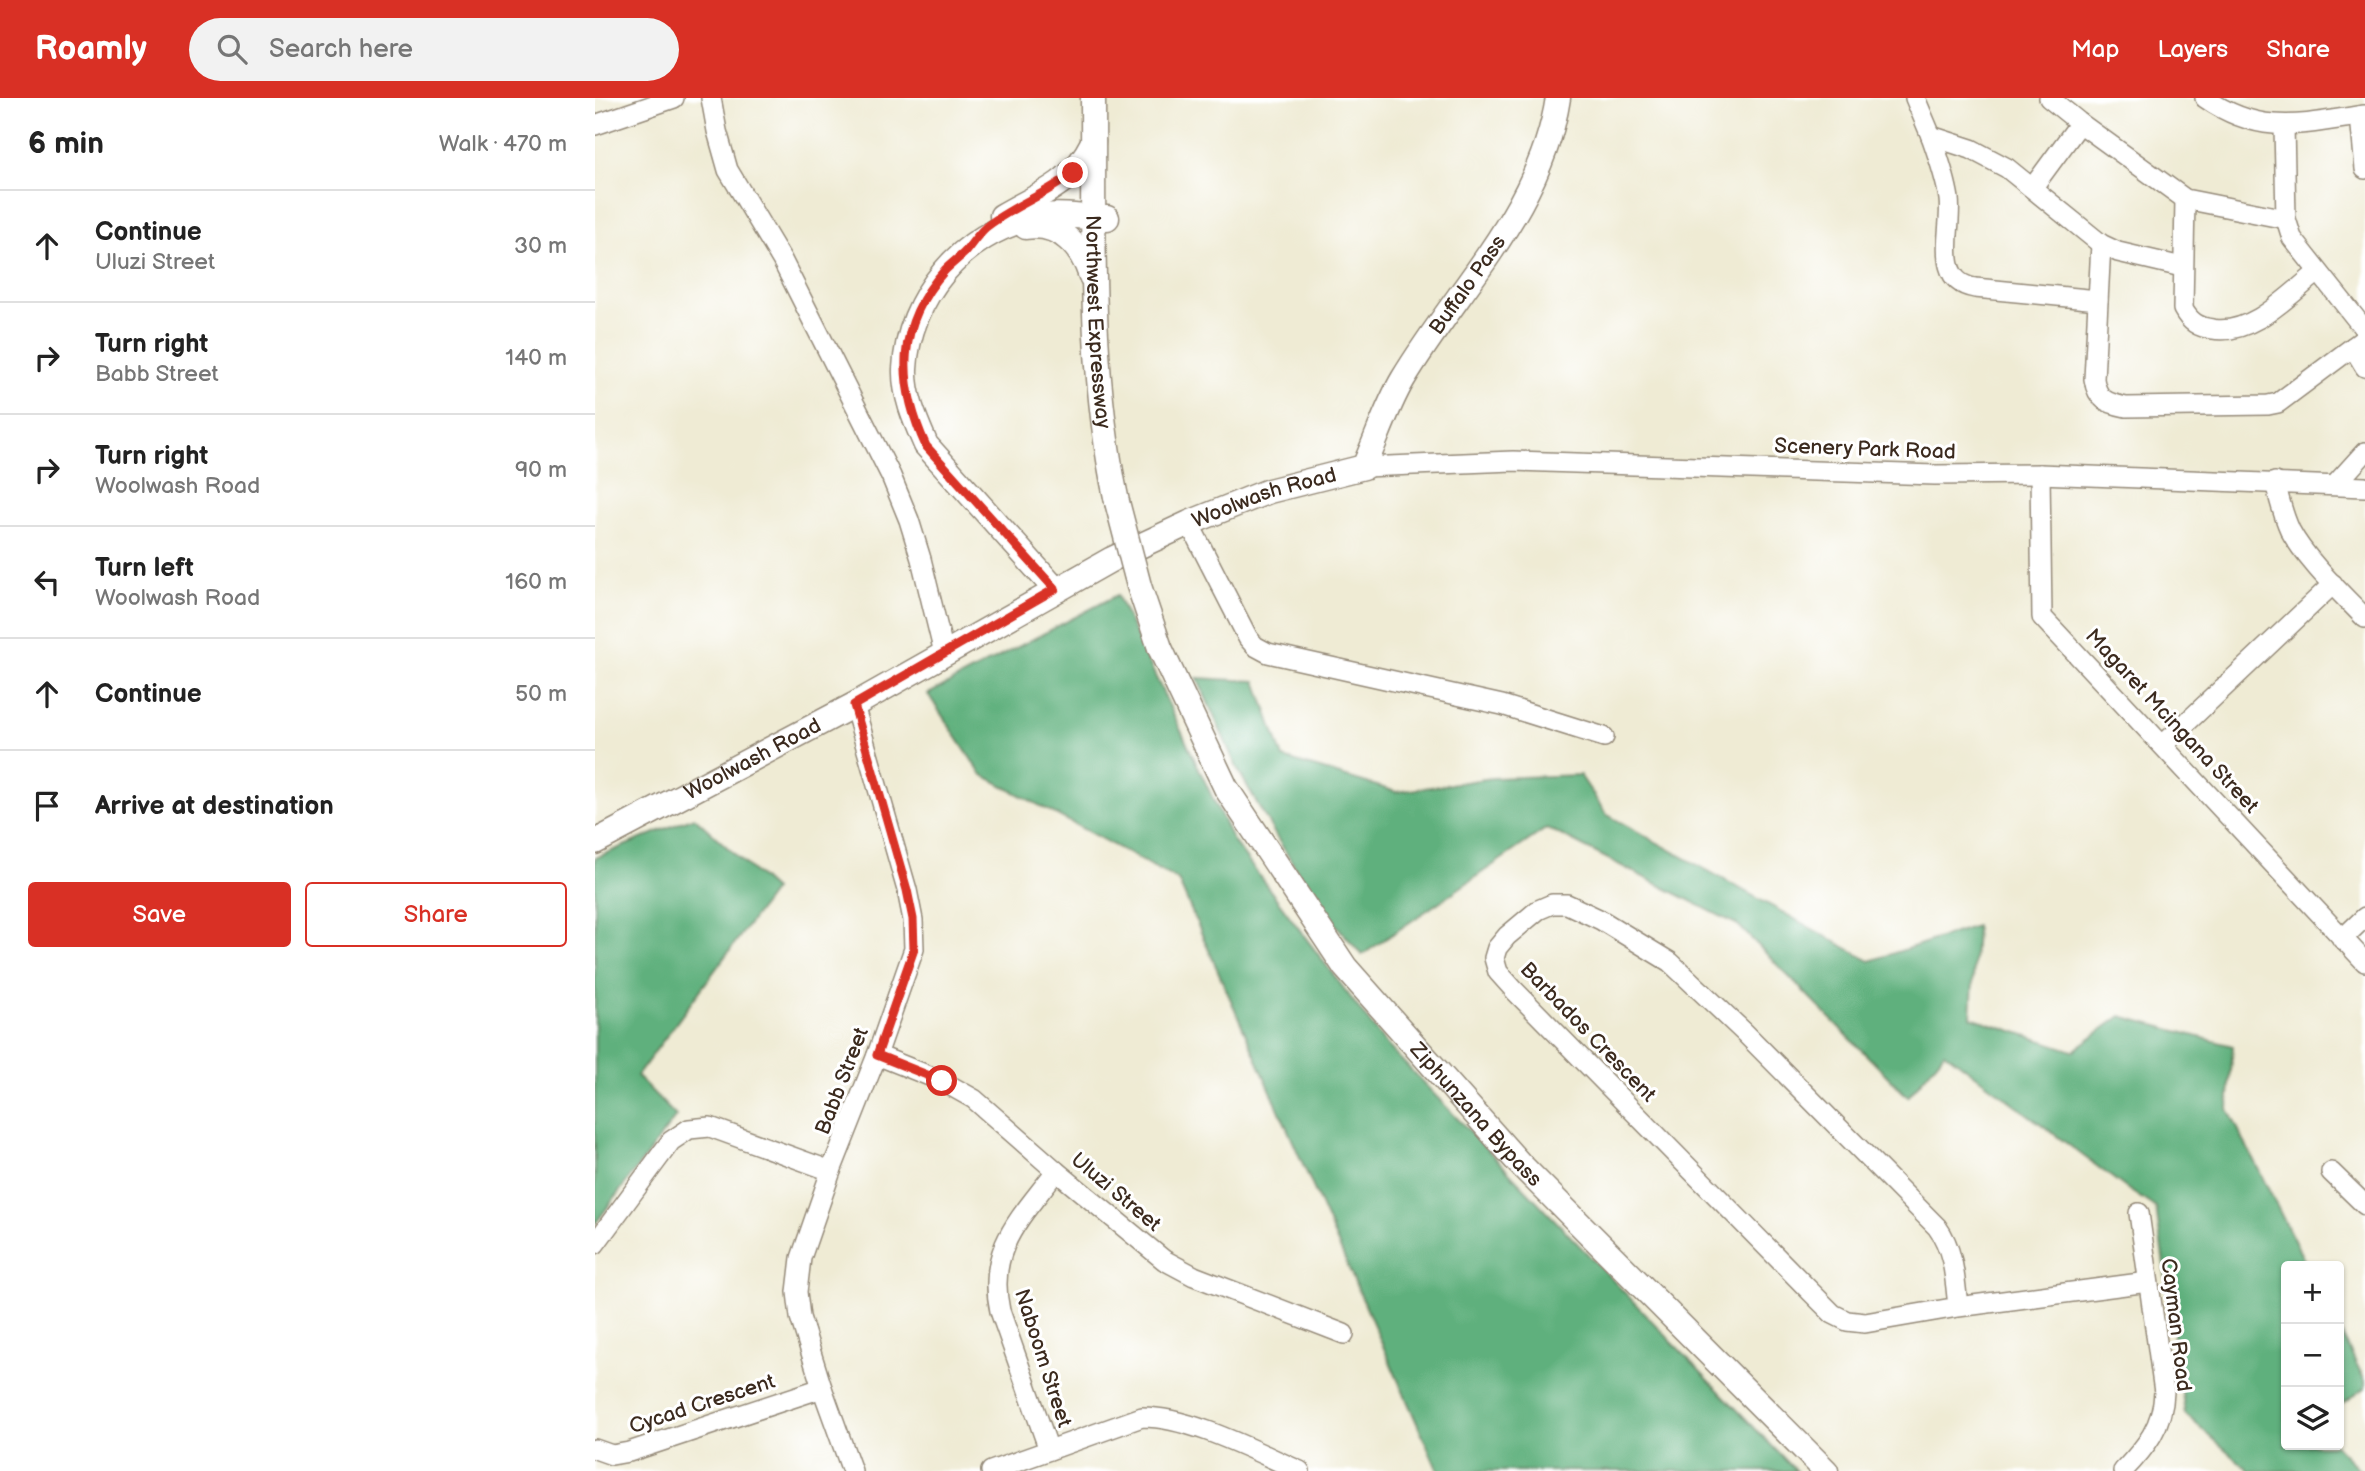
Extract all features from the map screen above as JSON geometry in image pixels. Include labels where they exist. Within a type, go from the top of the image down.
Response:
[{"type":"main road","name":"Northwest Expressway","points":[[1093,98],[1093,141],[1124,500]]},
{"type":"main road","name":"Northwest Expressway","points":[[1108,98],[1095,298],[1100,405],[1106,450],[1124,500]]},
{"type":"main road","name":"Buffalo Pass","points":[[1364,467],[1401,381],[1496,246],[1535,178],[1555,117],[1558,98]]},
{"type":"main road","points":[[966,250],[987,226],[1055,187],[1073,173],[1085,158],[1093,141]]},
{"type":"main road","points":[[1055,589],[926,446],[914,418],[904,371],[908,342],[917,312],[945,270],[966,250],[991,232],[1033,217],[1060,215],[1100,218]]},
{"type":"main road","points":[[991,232],[1031,226],[1062,233],[1074,243],[1083,257],[1095,298]]},
{"type":"main road","name":"Woolwash Road","points":[[595,842],[854,705],[1112,558],[1269,491],[1364,467]]},
{"type":"main road","name":"Ziphunzana Bypass","points":[[1124,500],[1166,645],[1190,708],[1226,788],[1345,967],[1518,1163],[1826,1471]]},
{"type":"street","points":[[595,125],[674,98]]},
{"type":"street","points":[[711,98],[728,170],[782,260],[891,476],[921,559],[944,653]]},
{"type":"street","points":[[1915,98],[1931,136],[1949,197],[1947,260],[1955,281],[1966,287],[2098,300]]},
{"type":"street","points":[[2206,98],[2237,117],[2259,124],[2284,125],[2362,115],[2365,169]]},
{"type":"street","points":[[2052,99],[2080,124],[2185,199],[2286,219]]},
{"type":"street","points":[[2033,187],[2080,124]]},
{"type":"street","points":[[2284,125],[2286,219],[2292,238],[2365,330]]},
{"type":"street","points":[[1931,136],[1971,149],[2007,168],[2101,244],[2118,252],[2182,268]]},
{"type":"street","points":[[2185,199],[2183,309],[2187,318],[2199,327],[2235,330],[2253,323],[2318,272]]},
{"type":"street","points":[[2101,244],[2095,390],[2100,398],[2111,404],[2152,407],[2279,403],[2359,343],[2365,367]]},
{"type":"street","points":[[2336,484],[2365,452]]},
{"type":"street","name":"Scenery Park Road","points":[[1364,467],[1513,461],[1935,475],[2040,474],[2365,487]]},
{"type":"street","name":"Magaret Mcingana Street","points":[[2040,474],[2042,617],[2365,962]]},
{"type":"street","points":[[2275,482],[2291,532],[2365,618]]},
{"type":"street","points":[[1189,523],[1248,638],[1255,646],[1268,653],[1502,705],[1604,737]]},
{"type":"street","points":[[2163,745],[2333,584]]},
{"type":"street","name":"Babb Street","points":[[852,1471],[800,1317],[797,1292],[801,1258],[914,949],[913,919],[907,890],[854,705]]},
{"type":"street","name":"Barbados Crescent","points":[[1958,1307],[1950,1251],[1937,1227],[1745,1033],[1670,962],[1601,920],[1567,904],[1552,904],[1538,910],[1497,948],[1494,958],[1498,972],[1515,991],[1833,1314],[1847,1321],[1865,1323],[1958,1307],[2148,1282]]},
{"type":"street","points":[[2342,939],[2365,917]]},
{"type":"street","name":"Uluzi Street","points":[[877,1055],[942,1081],[974,1099],[1164,1260],[1194,1276],[1344,1334]]},
{"type":"street","points":[[595,1244],[671,1141],[689,1129],[710,1127],[831,1171]]},
{"type":"street","name":"Naboom Street","points":[[1049,1450],[1000,1311],[996,1292],[996,1269],[1010,1233],[1056,1171]]},
{"type":"street","points":[[2331,1172],[2365,1205]]},
{"type":"street","name":"Cayman Road","points":[[2123,1471],[2139,1454],[2157,1427],[2163,1410],[2164,1392],[2139,1213]]},
{"type":"street","name":"Cycad Crescent","points":[[595,1449],[612,1455],[629,1452],[822,1388]]},
{"type":"street","points":[[991,1471],[1142,1417],[1162,1417],[1188,1424],[1300,1471]]},
{"type":"green space","points":[[1117,595],[1233,841],[1384,1042],[1796,1471],[1438,1471],[1178,880],[981,774],[928,694]]},
{"type":"green space","points":[[1197,678],[1256,681],[1283,758],[1397,792],[1492,778],[1580,775],[1606,814],[1870,961],[1976,926],[1971,1017],[2073,1051],[2121,1016],[2233,1046],[2228,1109],[2304,1261],[2281,1261],[2281,1450],[2340,1450],[2361,1471],[2250,1471],[2185,1414],[2156,1208],[1945,1052],[1908,1097],[1738,925],[1547,828],[1362,955],[1319,905],[1237,768]]},
{"type":"green space","points":[[694,817],[774,890],[637,1076],[676,1116],[595,1224],[595,858]]},
{"type":"green space","points":[[2344,1339],[2365,1381],[2365,1388],[2344,1403]]},
{"type":"route","points":[[942,1081],[877,1055],[914,949],[913,919],[854,705],[1055,589],[926,446],[914,418],[904,371],[908,342],[917,312],[945,270],[987,226],[1055,187],[1073,173]]}]
